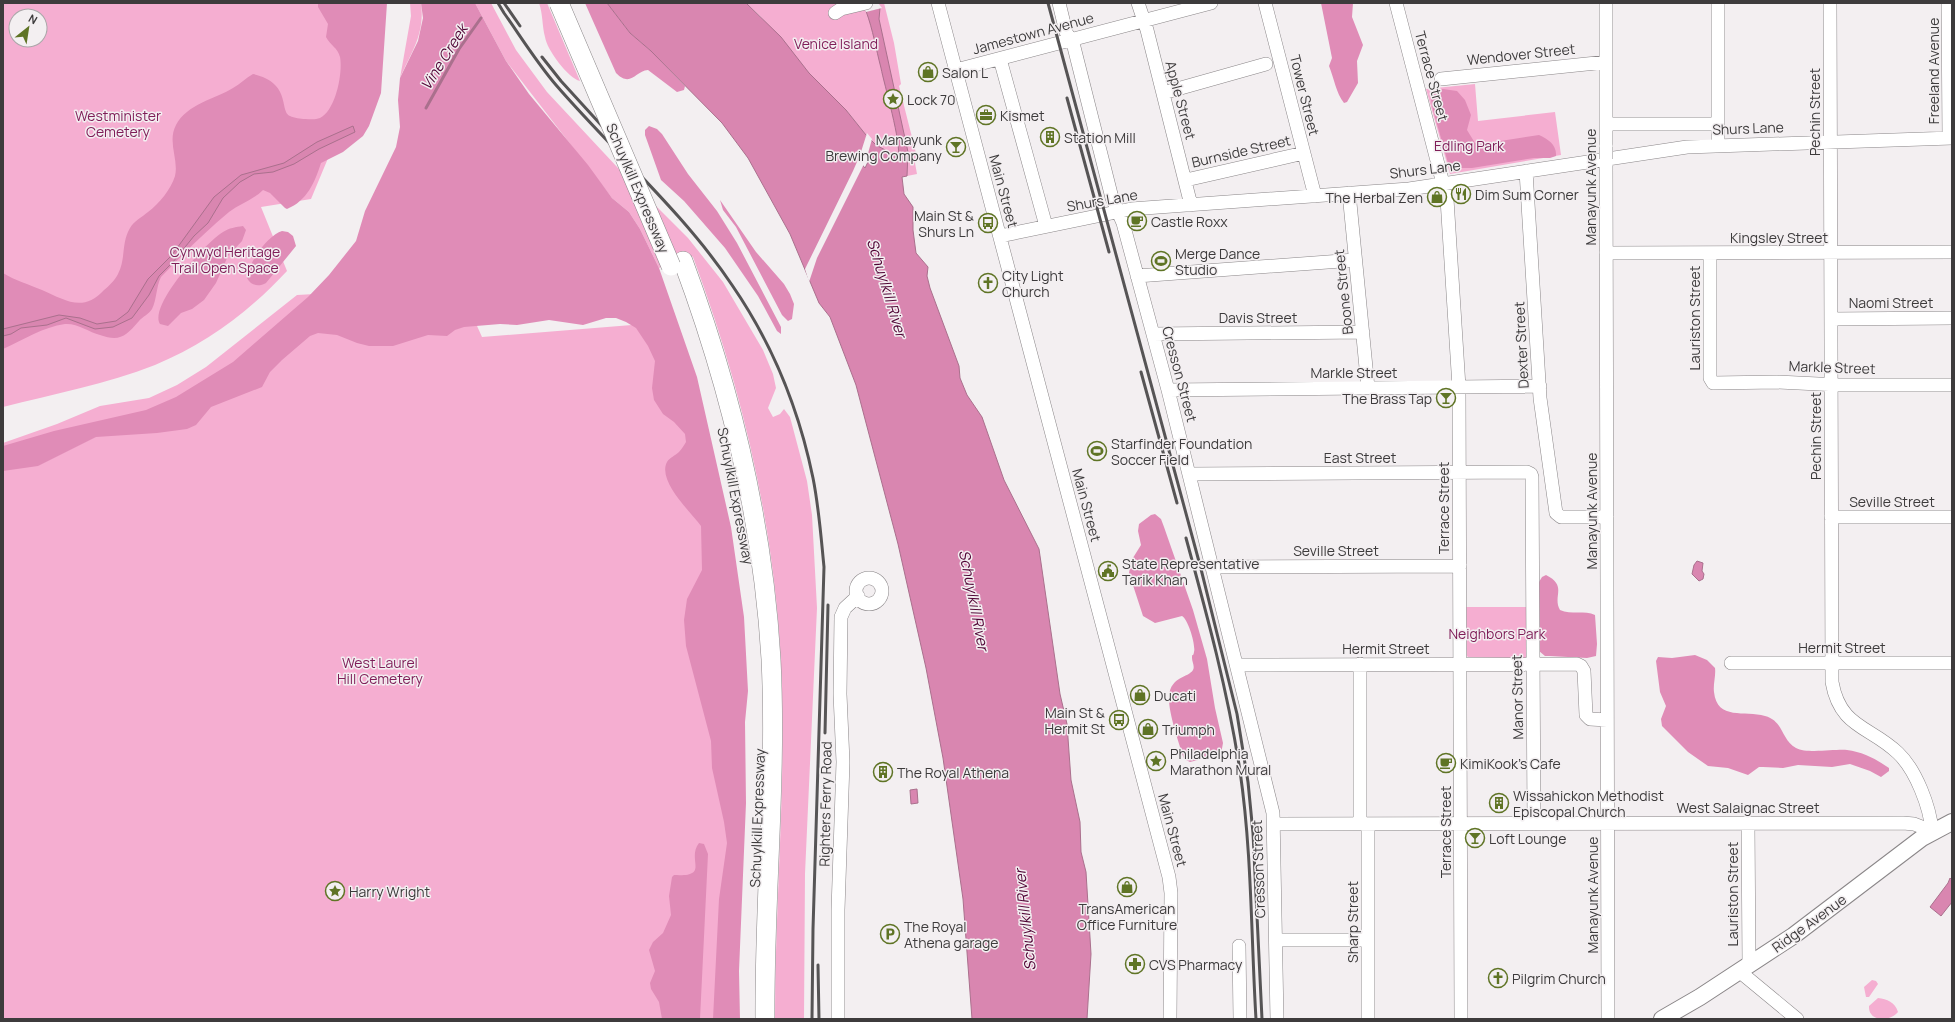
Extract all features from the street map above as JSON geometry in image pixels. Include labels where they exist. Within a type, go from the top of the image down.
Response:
[{"type":"highway","name":"Schuylkill Expressway","points":[[559,3],[677,263],[703,316],[719,367],[743,457],[761,555],[770,659],[772,719],[765,1019]]},
{"type":"highway","name":"Schuylkill Expressway","points":[[573,3],[677,263],[723,428],[741,511],[750,565],[758,670],[760,721],[752,1019]]},
{"type":"main road","name":"Ridge Avenue","points":[[1662,1019],[1686,1006],[1814,921],[1932,831],[1952,822]]},
{"type":"street","name":"Main Street","points":[[938,3],[1169,877],[1171,893],[1170,1019]]},
{"type":"street","name":"Cresson Street","points":[[1059,3],[1066,32],[1071,40],[1117,211],[1123,223],[1168,390],[1237,664],[1274,824],[1277,1019]]},
{"type":"street","name":"Apple Street","points":[[1138,3],[1163,92],[1191,205]]},
{"type":"street","name":"Jamestown Avenue","points":[[956,70],[1211,3]]},
{"type":"street","name":"Tower Street","points":[[1265,3],[1315,196]]},
{"type":"street","name":"Terrace Street","points":[[1396,3],[1447,200],[1459,387],[1461,1019]]},
{"type":"street","name":"Manayunk Avenue","points":[[1606,3],[1608,1019]]},
{"type":"street","points":[[1718,3],[1718,145]]},
{"type":"street","name":"Pechin Street","points":[[1830,3],[1830,384],[1833,688],[1842,708],[1855,724],[1888,745],[1904,759],[1912,772],[1927,807],[1932,831]]},
{"type":"street","name":"Freeland Avenue","points":[[1948,3],[1951,138]]},
{"type":"street","points":[[835,13],[841,9],[864,4]]},
{"type":"street","points":[[1000,59],[1046,226]]},
{"type":"street","name":"Wendover Street","points":[[1440,79],[1606,62]]},
{"type":"street","points":[[1163,92],[1266,64]]},
{"type":"street","points":[[1606,124],[1718,124]]},
{"type":"street","name":"Shurs Lane","points":[[1000,236],[1117,211],[1409,189],[1675,148],[1718,145],[1951,138]]},
{"type":"street","name":"Burnside Street","points":[[1186,180],[1304,153]]},
{"type":"street","name":"Dexter Street","points":[[1526,171],[1540,386],[1558,516],[1607,517]]},
{"type":"street","name":"Boone Street","points":[[1349,193],[1368,388]]},
{"type":"street","name":"Kingsley Street","points":[[1606,253],[1952,252]]},
{"type":"street","name":"Lauriston Street","points":[[1710,253],[1711,382]]},
{"type":"street","points":[[1137,276],[1355,260]]},
{"type":"street","name":"Naomi Street","points":[[1831,319],[1952,318]]},
{"type":"street","name":"Davis Street","points":[[1153,334],[1363,332]]},
{"type":"street","name":"Markle Street","points":[[1711,382],[1952,385]]},
{"type":"street","name":"Markle Street","points":[[1168,390],[1540,386]]},
{"type":"street","name":"East Street","points":[[1189,474],[1527,472],[1530,474]]},
{"type":"street","name":"Manor Street","points":[[1530,474],[1532,477],[1534,824]]},
{"type":"street","name":"Seville Street","points":[[1832,517],[1952,517]]},
{"type":"street","name":"Seville Street","points":[[1212,567],[1460,566]]},
{"type":"street","name":"Righters Ferry Road","points":[[838,1019],[838,925],[843,762],[840,694],[841,617],[845,608],[858,596]]},
{"type":"street","name":"Hermit Street","points":[[1731,663],[1952,663]]},
{"type":"street","name":"Hermit Street","points":[[1237,664],[1577,664],[1581,666],[1584,671],[1586,716],[1590,719],[1607,720]]},
{"type":"street","name":"Sharp Street","points":[[1360,664],[1368,940],[1368,1019]]},
{"type":"street","name":"Lauriston Street","points":[[1744,968],[1748,823]]},
{"type":"street","name":"West Salaignac Street","points":[[1274,824],[1903,823],[1914,824],[1932,831]]},
{"type":"street","points":[[1276,940],[1368,940]]},
{"type":"street","points":[[1239,946],[1240,1019]]},
{"type":"street","points":[[1744,968],[1797,1019]]},
{"type":"green space","name":"Westminister Cemetery","points":[[3,3],[380,3],[364,72],[311,199],[261,207],[287,271],[258,300],[242,313],[209,337],[192,347],[174,357],[137,372],[3,407]]},
{"type":"green space","points":[[318,3],[387,3],[381,93],[369,126],[363,136],[343,152],[321,163],[313,184],[305,196],[294,206],[287,209],[285,208],[270,193],[263,190],[255,197],[229,212],[211,227],[161,277],[152,309],[126,334],[118,338],[113,338],[96,334],[78,326],[65,324],[41,331],[3,349],[3,273],[58,297],[81,303],[96,297],[112,283],[118,274],[122,263],[125,239],[130,228],[160,201],[168,191],[173,181],[176,170],[173,144],[174,131],[176,125],[187,112],[233,88],[253,74],[265,78],[274,84],[282,96],[285,109],[290,116],[300,119],[314,119],[320,118],[326,114],[337,90],[341,64],[338,51],[326,37],[328,24],[318,7]]},
{"type":"green space","points":[[410,3],[421,3],[421,24],[413,51],[400,78],[411,16]]},
{"type":"green space","points":[[421,3],[475,3],[506,61],[529,94],[588,165],[612,198],[629,212],[640,229],[659,268],[697,377],[731,527],[744,617],[748,691],[745,722],[746,803],[739,971],[740,1019],[713,1019],[719,899],[727,843],[712,768],[711,741],[686,646],[684,620],[687,599],[702,570],[701,526],[676,496],[667,478],[665,470],[667,462],[683,447],[686,442],[685,434],[674,422],[663,414],[654,400],[652,388],[655,361],[648,346],[636,328],[616,318],[606,318],[583,325],[549,320],[517,325],[500,324],[464,327],[455,330],[447,336],[428,335],[393,346],[369,346],[337,335],[318,333],[310,336],[282,360],[270,372],[262,387],[211,407],[196,425],[187,429],[157,433],[96,437],[38,466],[3,471],[3,446],[54,431],[146,410],[176,397],[233,362],[308,297],[329,275],[356,241],[365,211],[396,147],[400,127],[398,100],[400,78],[418,41],[423,18]]},
{"type":"green space","points":[[475,3],[491,3],[516,50],[547,92],[618,168],[688,238],[723,282],[763,350],[773,374],[776,388],[768,408],[773,417],[780,414],[784,409],[790,417],[807,481],[812,515],[817,608],[805,874],[804,1019],[775,1019],[783,730],[779,633],[774,578],[756,470],[743,416],[712,310],[693,257],[690,255],[659,268],[640,229],[629,212],[612,198],[506,61]]},
{"type":"green space","points":[[539,3],[547,3],[580,81],[575,79],[564,69],[550,49],[543,29]]},
{"type":"green space","points":[[585,3],[607,3],[630,33],[651,51],[685,86],[684,90],[677,92],[648,70],[629,79],[621,77],[616,73]]},
{"type":"green space","name":"Venice Island","points":[[746,3],[884,3],[894,43],[901,84],[899,86],[917,157],[915,163],[917,174],[907,176],[901,160],[876,145],[866,135],[846,110],[809,73],[760,16]]},
{"type":"green space","points":[[1321,3],[1353,3],[1352,17],[1363,45],[1357,61],[1358,83],[1347,102],[1344,103],[1337,90],[1329,66],[1332,58]]},
{"type":"green space","name":"Edling Park","points":[[1475,84],[1478,121],[1555,112],[1561,155],[1450,174],[1426,89]]},
{"type":"green space","points":[[1443,89],[1457,91],[1465,100],[1471,115],[1467,130],[1475,143],[1481,144],[1539,135],[1546,138],[1551,143],[1555,149],[1556,156],[1472,168],[1455,168],[1448,163],[1430,94],[1434,90]]},
{"type":"green space","points":[[649,126],[657,129],[662,134],[688,174],[717,211],[737,243],[781,327],[781,334],[777,331],[758,296],[725,248],[684,201],[661,180],[645,135],[645,130]]},
{"type":"green space","points":[[720,200],[756,252],[784,284],[794,304],[792,319],[788,321],[782,315],[736,227],[723,210]]},
{"type":"green space","name":"Cynwyd Heritage Trail Open Space","points":[[243,226],[246,230],[242,241],[228,256],[216,283],[204,300],[192,309],[181,313],[168,326],[160,324],[159,315],[162,303],[192,261],[204,248],[223,232]]},
{"type":"green space","points":[[282,231],[288,232],[293,236],[296,246],[266,283],[258,285],[251,283],[247,278],[248,272],[255,258],[271,238]]},
{"type":"green space","name":"West Laurel Hill Cemetery","points":[[459,286],[482,337],[669,322],[687,382],[739,905],[738,1019],[3,1019],[3,443],[57,424],[100,406],[149,398],[177,385],[206,367],[297,295]]},
{"type":"green space","points":[[1155,514],[1161,519],[1193,610],[1207,659],[1215,708],[1223,743],[1221,754],[1190,762],[1184,759],[1179,745],[1172,719],[1169,696],[1170,689],[1176,681],[1191,673],[1194,668],[1192,655],[1194,654],[1194,644],[1191,632],[1187,622],[1182,616],[1155,623],[1143,616],[1129,573],[1131,561],[1141,545],[1138,531],[1139,524],[1151,515]]},
{"type":"green space","points":[[1546,575],[1553,579],[1558,587],[1558,605],[1560,610],[1595,615],[1597,644],[1596,656],[1587,658],[1545,656],[1539,651],[1539,582],[1542,577]]},
{"type":"green space","name":"Neighbors Park","points":[[1465,607],[1529,607],[1528,657],[1468,657],[1466,655]]},
{"type":"green space","points":[[1695,655],[1707,660],[1715,668],[1714,692],[1716,701],[1720,707],[1726,711],[1733,713],[1757,714],[1771,718],[1779,726],[1791,745],[1801,750],[1853,751],[1874,759],[1889,768],[1889,771],[1881,777],[1870,771],[1850,764],[1832,767],[1798,765],[1783,768],[1759,767],[1748,775],[1728,768],[1708,766],[1688,752],[1662,726],[1661,719],[1666,706],[1660,692],[1656,661],[1658,657],[1672,658]]},
{"type":"green space","points":[[699,843],[704,844],[708,854],[700,1019],[662,1019],[659,1002],[651,989],[650,983],[655,971],[649,950],[653,942],[663,933],[671,915],[669,896],[672,877],[674,875],[685,875],[692,873],[695,870],[695,855]]},
{"type":"green space","points":[[1872,980],[1876,981],[1878,984],[1869,997],[1866,997],[1864,987]]},
{"type":"green space","points":[[1878,998],[1890,1002],[1895,1006],[1898,1012],[1890,1018],[1876,1018],[1872,1015],[1869,1006]]},
{"type":"water","name":"Schuylkill River","points":[[607,3],[746,3],[781,37],[809,73],[846,110],[866,135],[876,145],[898,157],[899,150],[895,127],[873,32],[866,11],[880,8],[879,19],[908,152],[907,176],[902,177],[904,194],[913,207],[913,230],[916,253],[928,267],[927,276],[930,288],[959,366],[960,378],[967,395],[982,417],[1004,480],[1039,549],[1060,694],[1067,724],[1071,780],[1080,822],[1081,852],[1086,872],[1091,954],[1087,1019],[972,1019],[963,899],[943,758],[926,668],[898,544],[856,385],[830,317],[819,303],[790,234],[748,158],[722,123],[651,51],[630,33]],"holes":[[[859,157],[867,158],[868,162],[865,168],[859,161]]]},
{"type":"water","points":[[353,126],[355,132],[319,149],[294,164],[273,172],[254,174],[240,182],[223,198],[208,223],[194,236],[173,262],[159,276],[149,295],[132,318],[113,327],[95,329],[66,318],[47,325],[21,328],[11,334],[3,336],[3,329],[59,315],[80,318],[97,324],[116,321],[128,312],[148,279],[172,255],[214,197],[241,175],[284,163],[317,142]]},
{"type":"water","points":[[1697,561],[1703,563],[1703,579],[1699,581],[1692,574],[1694,565]]},
{"type":"water","points":[[917,789],[918,803],[911,804],[910,790]]},
{"type":"water","points":[[1950,878],[1952,880],[1952,902],[1941,916],[1930,907]]},
{"type":"pier","points":[[861,3],[878,3],[882,8],[866,12]]},
{"type":"pier","points":[[867,133],[872,139],[866,160],[861,159],[864,164],[817,258],[809,282],[805,269],[853,171]]},
{"type":"waterway","name":"Vine Creek","points":[[426,108],[459,49],[481,18]]},
{"type":"railway","points":[[498,3],[549,77],[578,110],[670,207],[713,258],[760,330],[772,354],[792,402],[800,427],[815,489],[824,567],[813,929],[812,1019]]},
{"type":"railway","points":[[504,3],[520,26]]},
{"type":"railway","points":[[1048,3],[1201,569],[1237,714],[1248,782],[1253,833],[1262,1019]]},
{"type":"railway","points":[[542,57],[561,81],[633,160]]},
{"type":"railway","points":[[1067,98],[1109,252]]},
{"type":"railway","points":[[1141,372],[1177,503]]},
{"type":"railway","points":[[1186,538],[1223,683],[1240,771],[1247,833],[1256,1019]]},
{"type":"railway","points":[[825,733],[828,605]]},
{"type":"railway","points":[[818,965],[819,1019]]},
{"type":"place","name":"Salon L","points":[[928,72]]},
{"type":"place","name":"Lock 70","points":[[893,99]]},
{"type":"place","name":"Kismet","points":[[986,115]]},
{"type":"place","name":"Station Mill","points":[[1050,137]]},
{"type":"place","name":"Manayunk Brewing Company","points":[[956,147]]},
{"type":"place","name":"Dim Sum Corner","points":[[1461,194]]},
{"type":"place","name":"The Herbal Zen","points":[[1437,197]]},
{"type":"place","name":"Castle Roxx","points":[[1137,221]]},
{"type":"place","name":"Main St & Shurs Ln","points":[[988,223]]},
{"type":"place","name":"Merge Dance Studio","points":[[1161,261]]},
{"type":"place","name":"City Light Church","points":[[988,283]]},
{"type":"place","name":"The Brass Tap","points":[[1446,398]]},
{"type":"place","name":"Starfinder Foundation Soccer Field","points":[[1097,451]]},
{"type":"place","name":"State Representative Tarik Khan","points":[[1108,571]]},
{"type":"place","name":"Ducati","points":[[1140,695]]},
{"type":"place","name":"Main St & Hermit St","points":[[1119,720]]},
{"type":"place","name":"Triumph","points":[[1148,729]]},
{"type":"place","name":"Philadelphia Marathon Mural","points":[[1156,761]]},
{"type":"place","name":"KimiKook's Cafe","points":[[1446,763]]},
{"type":"place","name":"The Royal Athena","points":[[883,772]]},
{"type":"place","name":"Wissahickon Methodist Episcopal Church","points":[[1499,803]]},
{"type":"place","name":"Loft Lounge","points":[[1475,838]]},
{"type":"place","name":"TransAmerican Office Furniture","points":[[1127,887]]},
{"type":"place","name":"Harry Wright","points":[[335,891]]},
{"type":"place","name":"The Royal Athena garage","points":[[890,934]]},
{"type":"place","name":"CVS Pharmacy","points":[[1135,964]]},
{"type":"place","name":"Pilgrim Church","points":[[1498,978]]}]
